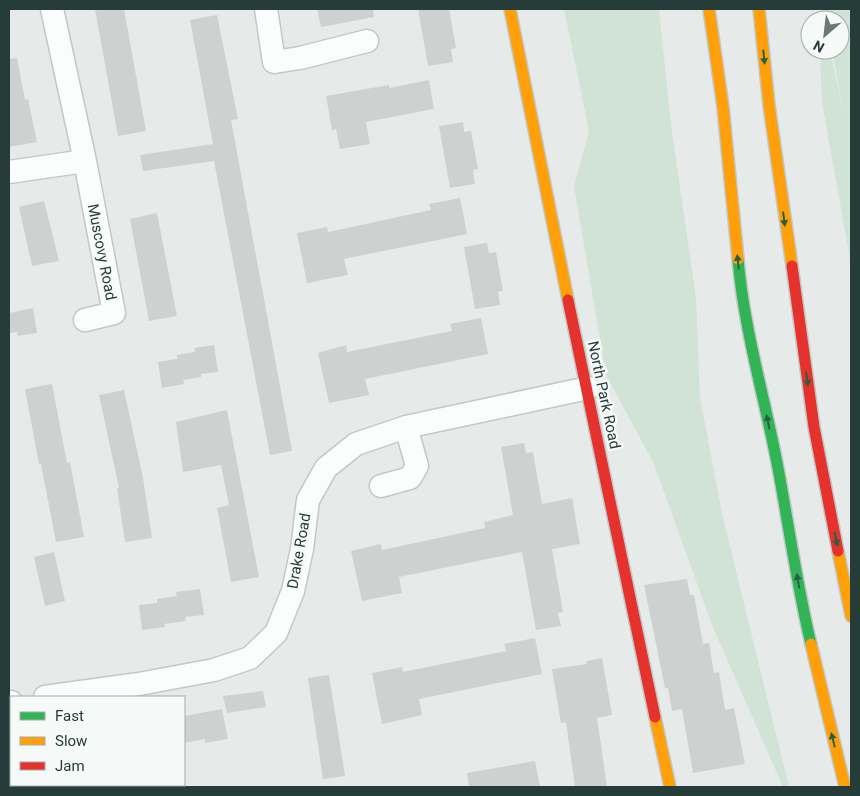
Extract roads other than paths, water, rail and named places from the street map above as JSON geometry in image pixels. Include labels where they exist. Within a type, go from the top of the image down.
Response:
[{"type":"main road","name":"North Park Road","points":[[510,9],[546,194],[670,787]]},
{"type":"main road","points":[[709,9],[722,107],[741,294],[778,468],[804,616],[845,787]]},
{"type":"main road","points":[[759,9],[779,179],[814,427],[851,616]]},
{"type":"street","name":"Muscovy Road","points":[[52,9],[85,160],[114,314],[85,320]]},
{"type":"street","points":[[266,9],[274,62],[300,58],[366,41]]},
{"type":"street","points":[[9,172],[85,160]]},
{"type":"street","name":"Drake Road","points":[[52,696],[139,684],[214,670],[250,658],[276,632],[293,591],[302,549],[308,500],[326,468],[356,444],[406,427],[588,388]]},
{"type":"street","points":[[381,486],[410,478],[417,466],[406,427]]}]
